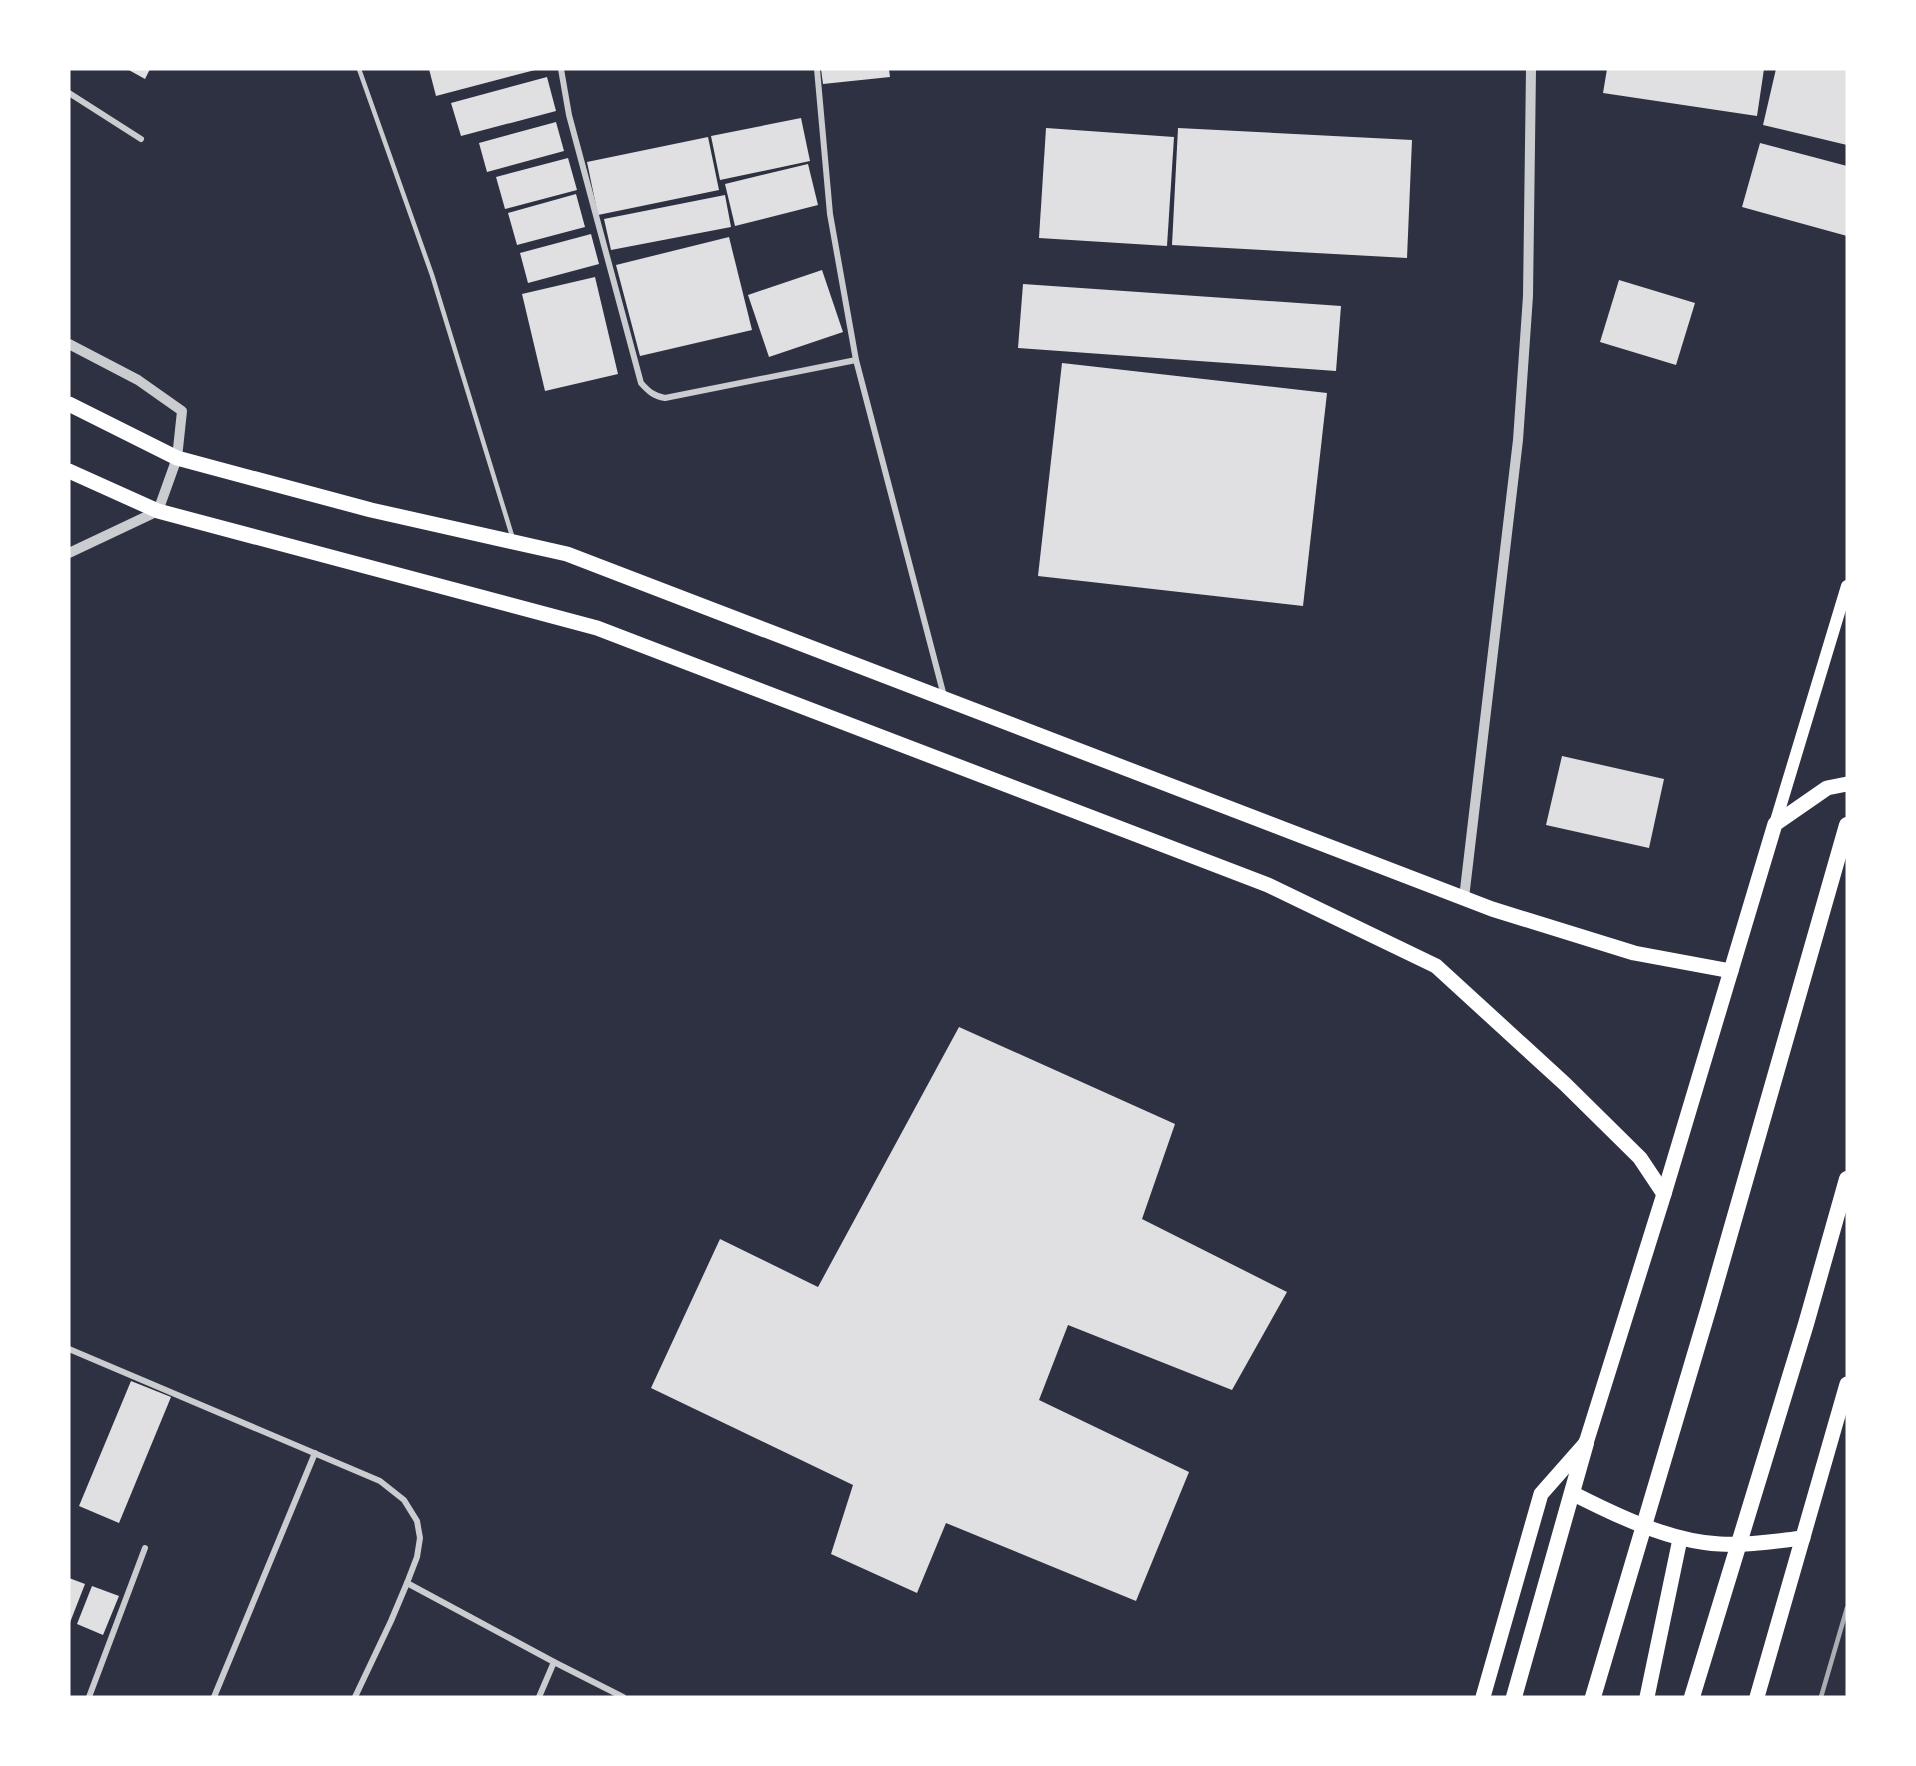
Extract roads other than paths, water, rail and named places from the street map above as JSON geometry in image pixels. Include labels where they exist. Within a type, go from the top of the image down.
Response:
[{"type":"highway","points":[[1593,1697],[1847,825]]},
{"type":"highway","points":[[1692,1697],[1806,1324],[1847,1179]]},
{"type":"highway","points":[[1514,1697],[1586,1443]]},
{"type":"main road","points":[[69,404],[177,458],[371,510],[567,554],[1492,909],[1634,953],[1731,971]]},
{"type":"main road","points":[[69,471],[159,511],[597,628],[1268,885],[1436,966],[1565,1084],[1640,1158],[1664,1194]]},
{"type":"main road","points":[[1482,1697],[1541,1494],[1586,1443],[1664,1194],[1847,585]]},
{"type":"main road","points":[[1775,824],[1827,788],[1847,784]]},
{"type":"main road","points":[[1757,1697],[1847,1384]]},
{"type":"main road","points":[[1572,1493],[1603,1509],[1680,1539],[1720,1544],[1803,1538]]},
{"type":"main road","points":[[1647,1697],[1680,1539]]},
{"type":"street","points":[[561,69],[569,115],[641,383],[648,391],[656,397],[665,398],[856,360]]},
{"type":"street","points":[[817,69],[830,214],[856,360],[944,699]]},
{"type":"street","points":[[1464,898],[1518,440],[1528,296],[1531,69]]},
{"type":"street","points":[[69,93],[141,139]]},
{"type":"street","points":[[69,344],[138,380],[182,411],[177,458],[159,511],[69,553]]},
{"type":"street","points":[[69,1349],[380,1481],[404,1500],[417,1521],[420,1538],[417,1557],[391,1621],[355,1697]]},
{"type":"street","points":[[214,1697],[315,1453]]},
{"type":"street","points":[[89,1697],[145,1548]]},
{"type":"street","points":[[407,1583],[623,1697]]},
{"type":"street","points":[[539,1697],[554,1662]]},
{"type":"lane","points":[[359,69],[432,275],[513,541]]},
{"type":"railway","points":[[1821,1697],[1847,1608]]}]
